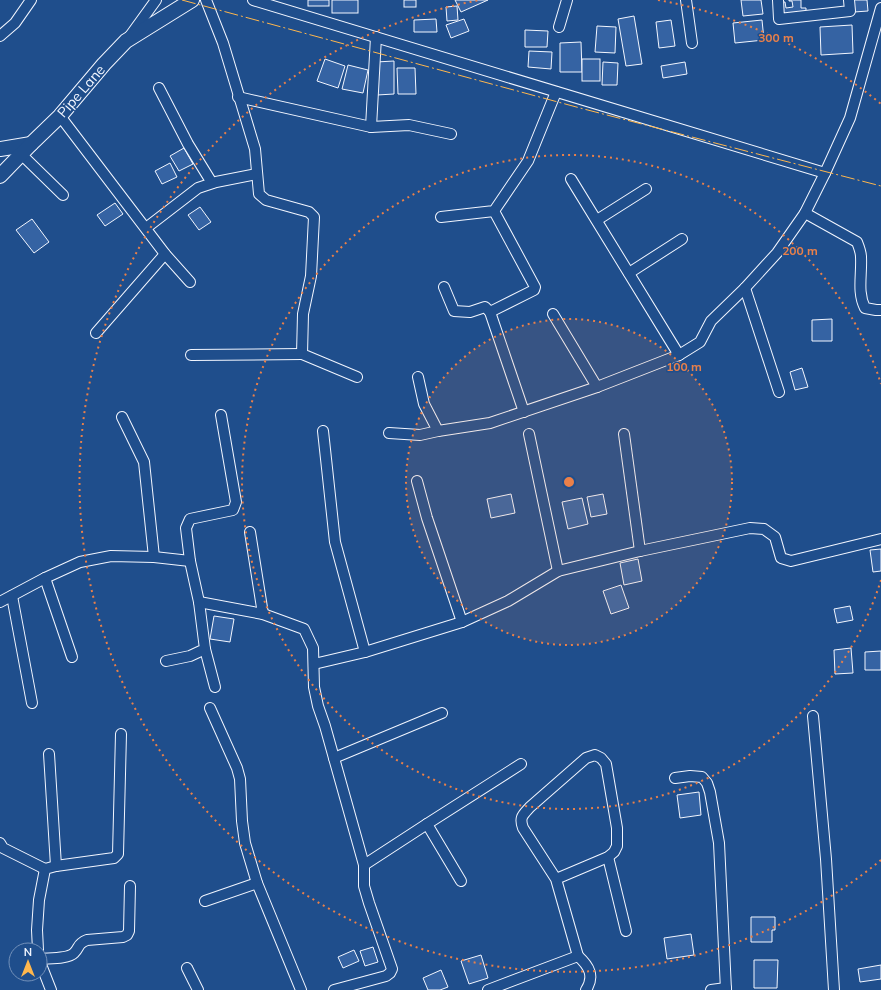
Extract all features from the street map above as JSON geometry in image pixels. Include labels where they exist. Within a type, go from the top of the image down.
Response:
[{"type":"street","points":[[0,36],[15,24],[31,0]]},
{"type":"street","name":"Pipe Lane","points":[[0,176],[60,116],[104,64],[126,41],[156,0]]},
{"type":"street","points":[[126,41],[192,0]]},
{"type":"street","points":[[206,0],[223,43],[238,97],[255,149],[259,194],[266,200],[309,212],[314,217],[311,276],[303,314],[302,354]]},
{"type":"street","points":[[253,0],[825,173]]},
{"type":"street","points":[[559,27],[567,0]]},
{"type":"street","points":[[686,0],[692,43]]},
{"type":"street","points":[[778,0],[779,19],[850,11],[849,0]]},
{"type":"street","points":[[389,433],[420,435],[490,423],[597,387],[679,354],[700,342],[711,321],[745,288],[777,253],[805,213],[850,118],[881,8]]},
{"type":"street","points":[[371,127],[376,37]]},
{"type":"street","points":[[159,88],[188,144],[212,183]]},
{"type":"street","points":[[441,217],[494,211],[528,161],[556,92]]},
{"type":"street","points":[[238,97],[371,127],[409,125],[451,134]]},
{"type":"street","points":[[60,116],[165,254],[190,282]]},
{"type":"street","points":[[0,149],[26,149],[63,195]]},
{"type":"street","points":[[146,228],[198,188],[212,183],[257,174]]},
{"type":"street","points":[[572,179],[679,354]]},
{"type":"street","points":[[597,220],[646,189]]},
{"type":"street","points":[[490,312],[534,290],[535,287],[494,211]]},
{"type":"street","points":[[805,213],[857,242],[862,256],[860,282],[862,301],[865,308],[881,310]]},
{"type":"street","points":[[629,272],[682,239]]},
{"type":"street","points":[[96,333],[165,254]]},
{"type":"street","points":[[444,287],[454,311],[470,312],[485,307],[490,312],[524,412]]},
{"type":"street","points":[[745,288],[779,392]]},
{"type":"street","points":[[553,314],[597,387]]},
{"type":"street","points":[[191,355],[302,354],[357,377]]},
{"type":"street","points":[[418,377],[424,404],[438,432]]},
{"type":"street","points":[[215,687],[205,649],[199,602],[190,561],[186,528],[190,519],[232,510],[236,502],[221,415]]},
{"type":"street","points":[[122,417],[144,462],[154,557]]},
{"type":"street","points":[[323,431],[335,542],[365,652]]},
{"type":"street","points":[[529,434],[558,571]]},
{"type":"street","points":[[624,434],[640,551]]},
{"type":"street","points":[[417,481],[462,622]]},
{"type":"street","points":[[314,664],[365,652],[462,622],[508,601],[558,571],[640,551],[750,528],[764,529],[774,537],[781,558],[791,561],[881,539]]},
{"type":"street","points":[[250,532],[263,614]]},
{"type":"street","points":[[0,602],[45,578],[80,562],[88,560],[111,556],[154,557],[190,561]]},
{"type":"street","points":[[45,578],[72,657]]},
{"type":"street","points":[[12,596],[32,703]]},
{"type":"street","points":[[199,602],[263,614],[304,629],[313,648],[314,686],[318,706],[364,865],[364,886],[392,969],[386,976],[356,988],[334,990]]},
{"type":"street","points":[[166,661],[190,656],[205,649]]},
{"type":"street","points":[[210,708],[237,768],[240,779],[242,821],[245,844],[257,883],[301,990]]},
{"type":"street","points":[[334,758],[442,713]]},
{"type":"street","points":[[813,716],[826,859],[834,990]]},
{"type":"street","points":[[1,847],[45,869],[56,866],[114,858],[118,854],[121,734]]},
{"type":"street","points":[[50,754],[56,866]]},
{"type":"street","points":[[556,879],[608,857],[614,852],[617,846],[617,828],[606,764],[601,758],[595,756],[586,758],[530,807],[524,814],[521,821],[523,828],[556,879],[578,956],[585,962],[589,969],[590,980],[589,986],[586,990]]},
{"type":"street","points":[[364,865],[521,764]]},
{"type":"street","points":[[675,778],[690,776],[702,777],[707,783],[719,843],[726,989],[711,990]]},
{"type":"street","points":[[427,824],[461,881]]},
{"type":"street","points":[[608,857],[626,931]]},
{"type":"street","points":[[38,942],[39,900],[45,869]]},
{"type":"street","points":[[204,901],[257,883]]},
{"type":"street","points":[[48,958],[69,956],[82,942],[87,940],[123,937],[127,935],[130,931],[130,886]]},
{"type":"street","points":[[488,990],[578,956]]},
{"type":"street","points":[[187,968],[198,990]]},
{"type":"building","points":[[308,0],[329,0],[329,6],[308,6]]},
{"type":"building","points":[[332,0],[358,0],[358,13],[332,13]]},
{"type":"building","points":[[404,0],[416,0],[416,7],[404,7]]},
{"type":"building","points":[[455,0],[488,0],[461,12]]},
{"type":"building","points":[[741,0],[761,0],[763,14],[743,16]]},
{"type":"building","points":[[789,0],[801,0],[801,8],[806,8],[806,15],[780,16],[780,2],[785,2],[786,8],[793,7],[792,1]]},
{"type":"building","points":[[853,0],[867,0],[868,11],[854,12]]},
{"type":"building","points":[[457,6],[458,20],[447,21],[446,7]]},
{"type":"building","points":[[634,16],[642,64],[626,66],[618,19]]},
{"type":"building","points":[[436,19],[437,32],[414,32],[414,20]]},
{"type":"building","points":[[464,19],[469,31],[451,38],[446,25]]},
{"type":"building","points":[[671,20],[675,46],[659,48],[656,22]]},
{"type":"building","points":[[762,20],[764,40],[735,43],[733,23]]},
{"type":"building","points":[[852,25],[853,53],[821,55],[820,27]]},
{"type":"building","points":[[597,26],[616,27],[615,53],[595,52]]},
{"type":"building","points":[[525,30],[548,31],[547,47],[525,47]]},
{"type":"building","points":[[581,42],[582,72],[560,72],[560,43]]},
{"type":"building","points":[[529,51],[552,52],[551,69],[528,67]]},
{"type":"building","points":[[325,59],[345,66],[338,88],[317,81]]},
{"type":"building","points":[[582,59],[600,59],[600,81],[582,81]]},
{"type":"building","points":[[394,61],[394,94],[377,95],[376,62]]},
{"type":"building","points":[[603,62],[618,63],[617,85],[602,85]]},
{"type":"building","points":[[685,62],[687,74],[663,78],[661,66]]},
{"type":"building","points":[[348,65],[368,70],[363,93],[342,89]]},
{"type":"building","points":[[397,68],[415,68],[416,94],[398,94]]},
{"type":"building","points":[[184,148],[193,164],[179,171],[170,156]]},
{"type":"building","points":[[170,163],[177,177],[162,184],[155,171]]},
{"type":"building","points":[[115,203],[123,214],[105,226],[97,215]]},
{"type":"building","points":[[200,207],[211,222],[199,230],[188,215]]},
{"type":"building","points":[[32,219],[49,242],[34,253],[16,230]]},
{"type":"building","points":[[832,319],[832,341],[812,341],[812,320]]},
{"type":"building","points":[[802,368],[808,387],[795,390],[790,372]]},
{"type":"building","points":[[511,494],[515,513],[491,518],[487,499]]},
{"type":"building","points":[[603,494],[607,514],[591,517],[587,497]]},
{"type":"building","points":[[582,498],[588,524],[568,529],[562,502]]},
{"type":"building","points":[[881,549],[881,571],[873,572],[870,550]]},
{"type":"building","points":[[638,559],[642,581],[624,585],[620,563]]},
{"type":"building","points":[[621,585],[629,608],[611,614],[603,591]]},
{"type":"building","points":[[850,606],[853,620],[837,623],[834,609]]},
{"type":"building","points":[[214,616],[234,619],[230,642],[210,639]]},
{"type":"building","points":[[851,648],[853,673],[835,674],[834,650]]},
{"type":"building","points":[[881,651],[881,670],[865,670],[865,652]]},
{"type":"building","points":[[699,792],[701,815],[680,818],[677,795]]},
{"type":"building","points":[[751,917],[775,917],[775,930],[772,930],[772,942],[751,942]]},
{"type":"building","points":[[691,934],[694,955],[667,959],[664,938]]},
{"type":"building","points":[[373,947],[378,962],[365,966],[360,951]]},
{"type":"building","points":[[354,950],[359,961],[343,968],[338,957]]},
{"type":"building","points":[[481,955],[488,978],[469,984],[461,961]]},
{"type":"building","points":[[754,960],[778,960],[777,988],[754,988]]},
{"type":"building","points":[[881,965],[881,979],[860,982],[858,969]]},
{"type":"building","points":[[441,970],[448,987],[440,990],[428,990],[423,978]]},
{"type":"power","points":[[182,0],[580,108],[881,186]]}]
